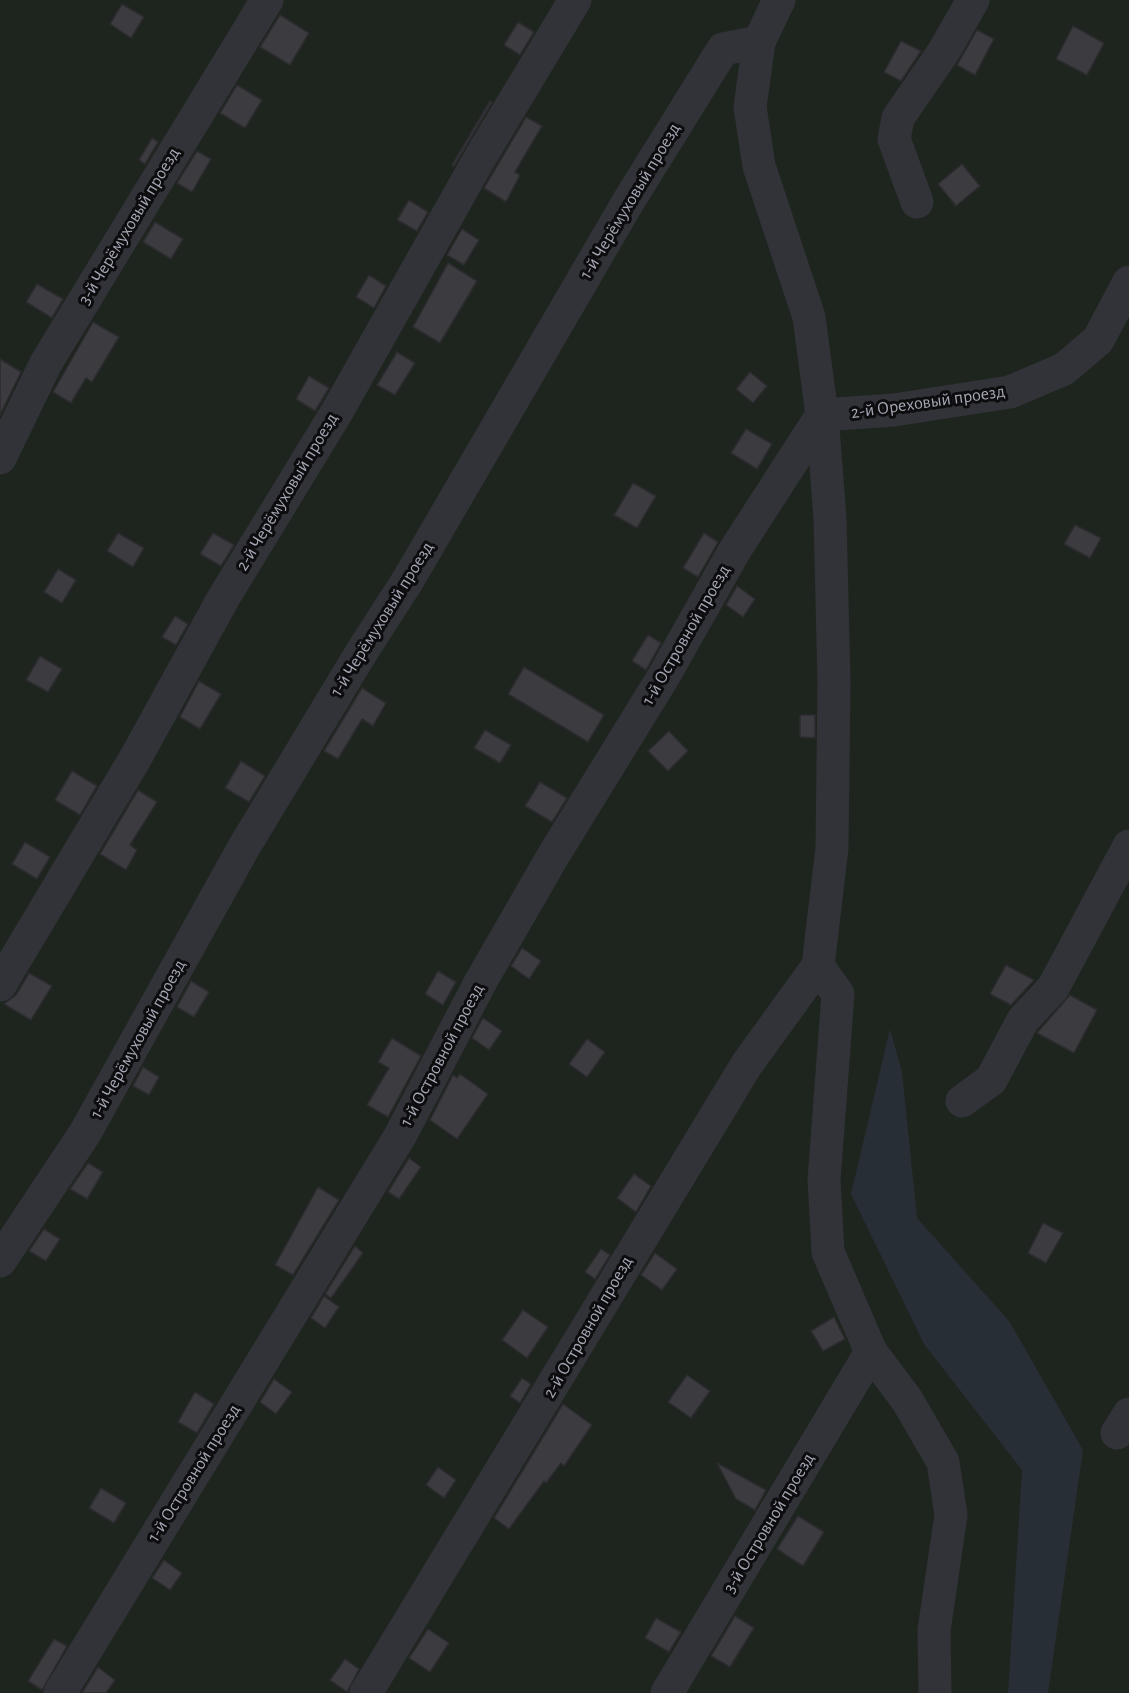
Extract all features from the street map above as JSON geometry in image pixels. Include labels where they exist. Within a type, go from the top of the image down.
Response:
[{"type":"street","name":"3-й Черёмуховый проезд","points":[[0,458],[46,363],[267,0]]},
{"type":"street","name":"2-й Черёмуховый проезд","points":[[0,985],[130,767],[224,597],[338,410],[481,156],[575,0]]},
{"type":"street","points":[[779,0],[759,42],[750,107],[759,166],[809,318],[822,415],[830,518],[834,682],[832,848],[818,966],[838,994],[824,1180],[828,1252],[872,1352],[907,1400],[944,1462],[951,1515],[934,1630],[935,1693]]},
{"type":"street","points":[[917,202],[894,139],[898,118],[944,51],[973,0]]},
{"type":"street","name":"1-й Черёмуховый проезд","points":[[0,1261],[85,1133],[244,847],[361,653],[408,580],[528,372],[681,116],[723,49],[759,42]]},
{"type":"street","name":"2-й Ореховый проезд","points":[[822,415],[894,410],[1010,392],[1064,369],[1098,340],[1129,282]]},
{"type":"street","name":"1-й Островной проезд","points":[[60,1693],[400,1136],[481,981],[553,856],[662,679],[735,550],[822,415]]},
{"type":"street","points":[[962,1101],[991,1080],[1023,1020],[1053,988],[1129,846]]},
{"type":"street","name":"2-й Островной проезд","points":[[366,1693],[508,1463],[631,1253],[747,1064],[818,966]]},
{"type":"street","name":"3-й Островной проезд","points":[[666,1693],[872,1352]]},
{"type":"shaded area","points":[[0,0],[1129,0],[1129,1693],[0,1693]]},
{"type":"shaded area","points":[[890,1029],[902,1072],[917,1218],[1009,1321],[1083,1450],[1048,1693],[1008,1693],[1022,1470],[924,1344],[851,1194]]},
{"type":"building","points":[[122,4],[144,17],[131,38],[110,24]]},
{"type":"building","points":[[280,15],[309,33],[290,65],[260,47]]},
{"type":"building","points":[[518,22],[534,32],[520,55],[504,45]]},
{"type":"building","points":[[1073,26],[1104,43],[1087,75],[1056,59]]},
{"type":"building","points":[[977,30],[994,39],[975,75],[957,65]]},
{"type":"building","points":[[901,41],[921,51],[901,81],[884,72]]},
{"type":"building","points":[[237,85],[262,100],[245,128],[220,113]]},
{"type":"building","points":[[490,101],[492,102],[454,166],[452,165]]},
{"type":"building","points":[[526,117],[542,126],[515,172],[520,175],[506,202],[484,188]]},
{"type":"building","points":[[152,138],[158,142],[145,164],[139,160]]},
{"type":"building","points":[[197,151],[211,159],[192,192],[177,183]]},
{"type":"building","points":[[962,164],[980,186],[956,206],[938,184]]},
{"type":"building","points":[[409,200],[428,212],[417,231],[397,220]]},
{"type":"building","points":[[155,222],[183,239],[171,259],[143,242]]},
{"type":"building","points":[[462,229],[479,240],[464,265],[447,255]]},
{"type":"building","points":[[448,263],[477,281],[440,343],[413,327]]},
{"type":"building","points":[[369,275],[386,286],[374,308],[356,297]]},
{"type":"building","points":[[37,284],[63,299],[52,318],[26,302]]},
{"type":"building","points":[[93,322],[119,337],[92,382],[86,378],[71,403],[53,392]]},
{"type":"building","points":[[397,352],[415,363],[395,395],[377,385]]},
{"type":"building","points":[[0,359],[21,372],[0,415]]},
{"type":"building","points":[[750,372],[767,386],[753,403],[736,389]]},
{"type":"building","points":[[309,376],[329,388],[315,411],[296,399]]},
{"type":"building","points":[[746,429],[772,444],[757,469],[731,453]]},
{"type":"building","points":[[633,483],[656,496],[637,528],[614,515]]},
{"type":"building","points":[[1075,525],[1101,538],[1090,558],[1064,544]]},
{"type":"building","points":[[118,533],[144,548],[133,567],[107,551]]},
{"type":"building","points":[[213,533],[234,545],[221,566],[200,554]]},
{"type":"building","points":[[704,533],[718,542],[698,577],[683,568]]},
{"type":"building","points":[[58,569],[76,580],[62,603],[44,592]]},
{"type":"building","points":[[737,586],[755,599],[743,617],[726,605]]},
{"type":"building","points":[[175,616],[188,624],[176,645],[162,637]]},
{"type":"building","points":[[648,635],[661,643],[646,670],[632,661]]},
{"type":"building","points":[[40,656],[62,669],[48,692],[26,680]]},
{"type":"building","points":[[524,667],[604,715],[588,742],[508,694]]},
{"type":"building","points":[[199,681],[221,694],[200,729],[180,717]]},
{"type":"building","points":[[362,688],[386,703],[373,726],[362,719],[338,759],[324,751]]},
{"type":"building","points":[[800,715],[815,715],[815,738],[800,737]]},
{"type":"building","points":[[485,730],[511,745],[500,763],[474,748]]},
{"type":"building","points":[[669,731],[688,751],[668,771],[648,751]]},
{"type":"building","points":[[241,761],[265,776],[249,802],[225,788]]},
{"type":"building","points":[[72,771],[97,786],[80,815],[55,800]]},
{"type":"building","points":[[540,782],[567,798],[552,822],[525,806]]},
{"type":"building","points":[[138,790],[157,802],[130,845],[137,850],[126,870],[100,854]]},
{"type":"building","points":[[25,842],[50,857],[37,879],[12,864]]},
{"type":"building","points":[[522,948],[541,961],[529,979],[511,966]]},
{"type":"building","points":[[1006,965],[1034,980],[1011,1005],[990,994]]},
{"type":"building","points":[[438,971],[456,982],[443,1005],[425,994]]},
{"type":"building","points":[[29,973],[52,986],[31,1020],[4,1004],[16,995]]},
{"type":"building","points":[[191,981],[209,992],[194,1017],[177,1007]]},
{"type":"building","points":[[1070,995],[1097,1010],[1074,1053],[1037,1033]]},
{"type":"building","points":[[483,1018],[502,1031],[489,1050],[472,1038]]},
{"type":"building","points":[[392,1038],[421,1056],[388,1117],[367,1105],[389,1068],[378,1062]]},
{"type":"building","points":[[587,1039],[605,1052],[587,1077],[569,1064]]},
{"type":"building","points":[[143,1067],[159,1077],[149,1095],[133,1086]]},
{"type":"building","points":[[460,1074],[488,1094],[457,1139],[430,1120],[453,1075],[457,1078]]},
{"type":"building","points":[[409,1158],[421,1167],[399,1199],[388,1192]]},
{"type":"building","points":[[88,1163],[103,1172],[87,1199],[70,1189]]},
{"type":"building","points":[[634,1174],[651,1186],[636,1212],[617,1198]]},
{"type":"building","points":[[318,1187],[339,1200],[293,1275],[275,1265]]},
{"type":"building","points":[[1043,1223],[1063,1233],[1046,1263],[1028,1253]]},
{"type":"building","points":[[44,1229],[60,1239],[46,1261],[29,1251]]},
{"type":"building","points":[[355,1246],[363,1253],[331,1298],[325,1294]]},
{"type":"building","points":[[601,1249],[610,1255],[595,1279],[585,1272]]},
{"type":"building","points":[[655,1253],[677,1269],[662,1290],[641,1275]]},
{"type":"building","points":[[324,1296],[339,1307],[325,1328],[311,1318]]},
{"type":"building","points":[[523,1310],[548,1327],[527,1358],[502,1340]]},
{"type":"building","points":[[834,1317],[845,1339],[823,1351],[811,1331]]},
{"type":"building","points":[[687,1375],[710,1391],[691,1418],[668,1402]]},
{"type":"building","points":[[522,1378],[531,1384],[520,1403],[510,1396]]},
{"type":"building","points":[[274,1379],[292,1392],[276,1414],[260,1402]]},
{"type":"building","points":[[195,1392],[214,1404],[197,1433],[178,1422]]},
{"type":"building","points":[[563,1404],[592,1425],[564,1466],[561,1463],[546,1483],[544,1481],[509,1529],[494,1518]]},
{"type":"building","points":[[717,1463],[766,1490],[755,1510],[736,1499]]},
{"type":"building","points":[[438,1467],[456,1480],[444,1498],[426,1485]]},
{"type":"building","points":[[101,1488],[126,1503],[114,1523],[89,1508]]},
{"type":"building","points":[[798,1516],[824,1532],[803,1566],[777,1549]]},
{"type":"building","points":[[164,1560],[182,1573],[170,1590],[152,1578]]},
{"type":"building","points":[[735,1616],[754,1628],[730,1667],[711,1656]]},
{"type":"building","points":[[656,1618],[681,1632],[669,1652],[645,1638]]},
{"type":"building","points":[[428,1629],[449,1643],[430,1672],[409,1658]]},
{"type":"building","points":[[54,1639],[67,1646],[42,1690],[28,1681]]},
{"type":"building","points":[[345,1659],[359,1669],[347,1692],[330,1680]]},
{"type":"building","points":[[98,1667],[115,1680],[106,1693],[82,1693]]}]
